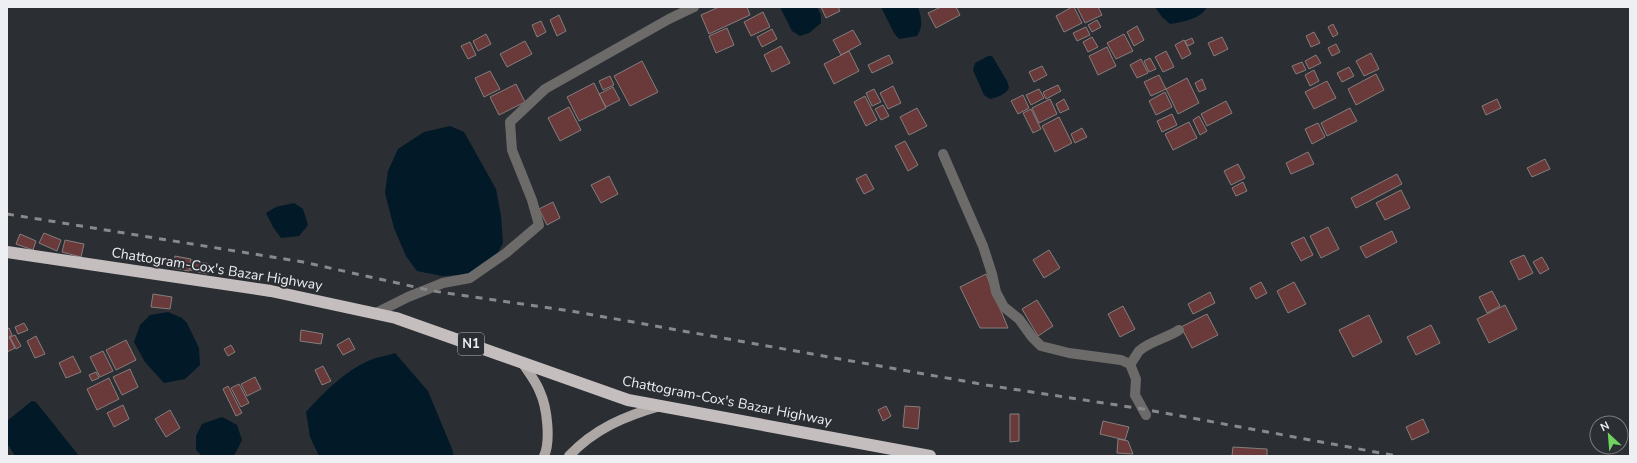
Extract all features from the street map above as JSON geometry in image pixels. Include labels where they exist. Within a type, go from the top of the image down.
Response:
[{"type":"highway","name":"Chattogram-Cox's Bazar Highway","points":[[7,252],[271,291],[376,313],[396,318],[628,400],[930,456]]},
{"type":"main road","points":[[522,362],[540,392],[546,418],[548,436],[544,456]]},
{"type":"main road","points":[[569,456],[588,438],[610,424],[634,413],[660,406]]},
{"type":"street","points":[[376,313],[408,297],[443,283],[470,278],[530,234],[539,225],[532,200],[512,150],[510,122],[544,89],[669,19],[694,7]]},
{"type":"street","points":[[943,154],[983,246],[996,292],[1004,307],[1019,319],[1032,337],[1041,346],[1069,353],[1121,360],[1130,364],[1136,379],[1135,395],[1146,415]]},
{"type":"street","points":[[1130,364],[1139,352],[1146,346],[1170,336],[1179,330]]},
{"type":"water","points":[[780,7],[817,7],[821,15],[821,23],[809,33],[800,36],[792,31]]},
{"type":"water","points":[[881,7],[918,7],[921,18],[921,29],[917,36],[899,39],[894,33]]},
{"type":"water","points":[[1155,7],[1207,7],[1196,17],[1170,24],[1162,17]]},
{"type":"water","points":[[988,56],[992,56],[1007,81],[1009,88],[1003,94],[990,99],[984,95],[973,70],[975,63]]},
{"type":"water","points":[[450,126],[464,132],[496,189],[501,216],[503,243],[494,260],[473,274],[442,276],[417,271],[406,256],[394,228],[385,193],[388,171],[398,149],[424,132]]},
{"type":"water","points":[[294,203],[303,209],[308,225],[299,236],[281,238],[273,227],[266,213],[276,207]]},
{"type":"water","points":[[168,312],[182,318],[187,323],[199,348],[200,365],[185,379],[164,383],[145,362],[134,342],[140,325],[150,315]]},
{"type":"water","points":[[395,353],[428,391],[454,456],[319,456],[310,437],[306,412],[327,390],[351,371],[371,360]]},
{"type":"water","points":[[32,401],[36,402],[79,456],[15,456],[7,443],[7,421]]},
{"type":"water","points":[[222,417],[237,425],[242,440],[235,454],[232,456],[202,456],[196,450],[196,436],[202,424]]},
{"type":"building","points":[[719,7],[747,7],[750,15],[709,34],[701,15]]},
{"type":"building","points":[[821,7],[838,7],[840,11],[826,18]]},
{"type":"building","points":[[941,7],[956,7],[960,15],[936,28],[928,13]]},
{"type":"building","points":[[1074,7],[1082,23],[1064,32],[1056,16]]},
{"type":"building","points":[[1077,7],[1098,7],[1102,15],[1085,23]]},
{"type":"building","points":[[763,12],[770,27],[751,36],[744,22]]},
{"type":"building","points":[[559,15],[566,31],[557,36],[550,20]]},
{"type":"building","points":[[1097,20],[1101,27],[1092,32],[1088,25]]},
{"type":"building","points":[[541,21],[546,32],[537,37],[532,25]]},
{"type":"building","points":[[1333,24],[1338,34],[1333,37],[1328,27]]},
{"type":"building","points":[[1137,26],[1144,40],[1134,46],[1127,32]]},
{"type":"building","points":[[1086,27],[1090,35],[1077,41],[1073,33]]},
{"type":"building","points":[[727,28],[734,45],[716,53],[709,36]]},
{"type":"building","points":[[772,29],[777,39],[762,47],[757,37]]},
{"type":"building","points":[[853,30],[861,44],[841,55],[833,40]]},
{"type":"building","points":[[1314,32],[1320,43],[1311,47],[1306,36]]},
{"type":"building","points":[[486,34],[491,44],[478,51],[473,41]]},
{"type":"building","points":[[1124,34],[1133,51],[1116,59],[1107,43]]},
{"type":"building","points":[[1092,37],[1098,47],[1088,52],[1083,42]]},
{"type":"building","points":[[1222,37],[1228,49],[1214,56],[1208,43]]},
{"type":"building","points":[[1192,38],[1194,43],[1188,46],[1185,41]]},
{"type":"building","points":[[1184,40],[1191,54],[1182,59],[1175,45]]},
{"type":"building","points":[[525,41],[532,54],[507,67],[500,54]]},
{"type":"building","points":[[470,42],[476,55],[468,59],[461,46]]},
{"type":"building","points":[[1336,44],[1340,52],[1332,56],[1328,48]]},
{"type":"building","points":[[781,46],[790,63],[772,72],[764,55]]},
{"type":"building","points":[[1107,47],[1116,66],[1098,75],[1089,56]]},
{"type":"building","points":[[849,51],[859,71],[834,84],[824,64]]},
{"type":"building","points":[[1166,51],[1174,67],[1163,72],[1155,57]]},
{"type":"building","points":[[1371,53],[1379,69],[1364,76],[1356,61]]},
{"type":"building","points":[[889,55],[893,63],[872,73],[868,65]]},
{"type":"building","points":[[1316,55],[1321,63],[1309,69],[1305,61]]},
{"type":"building","points":[[1150,58],[1156,69],[1149,72],[1144,61]]},
{"type":"building","points":[[1141,59],[1148,73],[1137,78],[1130,65]]},
{"type":"building","points":[[642,61],[658,92],[630,106],[614,76]]},
{"type":"building","points":[[1302,62],[1306,70],[1296,74],[1292,66]]},
{"type":"building","points":[[1042,66],[1047,75],[1034,82],[1029,72]]},
{"type":"building","points":[[1349,67],[1354,76],[1342,82],[1337,73]]},
{"type":"building","points":[[1314,70],[1319,81],[1310,86],[1305,75]]},
{"type":"building","points":[[490,71],[500,89],[484,97],[475,78]]},
{"type":"building","points":[[1376,74],[1384,90],[1356,105],[1348,89]]},
{"type":"building","points":[[1159,75],[1166,89],[1151,96],[1144,82]]},
{"type":"building","points":[[610,76],[614,85],[603,90],[599,81]]},
{"type":"building","points":[[1187,78],[1199,103],[1178,114],[1166,89]]},
{"type":"building","points":[[1202,79],[1206,89],[1199,92],[1195,83]]},
{"type":"building","points":[[1327,81],[1336,98],[1314,109],[1305,92]]},
{"type":"building","points":[[594,83],[606,108],[579,121],[567,97]]},
{"type":"building","points":[[516,84],[525,102],[499,115],[490,97]]},
{"type":"building","points":[[1058,85],[1061,91],[1046,99],[1043,92]]},
{"type":"building","points":[[893,86],[901,103],[888,109],[880,93]]},
{"type":"building","points":[[613,87],[620,100],[606,107],[599,94]]},
{"type":"building","points":[[874,89],[881,102],[872,106],[866,93]]},
{"type":"building","points":[[1039,89],[1044,98],[1031,105],[1026,95]]},
{"type":"building","points":[[1165,92],[1172,107],[1156,115],[1149,101]]},
{"type":"building","points":[[1023,95],[1029,108],[1018,114],[1011,101]]},
{"type":"building","points":[[865,96],[877,120],[866,126],[854,102]]},
{"type":"building","points":[[1050,99],[1057,114],[1039,123],[1032,108]]},
{"type":"building","points":[[1064,99],[1069,109],[1060,113],[1056,104]]},
{"type":"building","points":[[1497,99],[1501,108],[1486,115],[1482,106]]},
{"type":"building","points":[[1226,101],[1232,113],[1207,126],[1201,114]]},
{"type":"building","points":[[883,105],[889,116],[881,120],[875,109]]},
{"type":"building","points":[[569,107],[581,130],[560,141],[548,118]]},
{"type":"building","points":[[917,108],[927,126],[909,135],[900,117]]},
{"type":"building","points":[[1350,108],[1357,121],[1327,136],[1321,123]]},
{"type":"building","points":[[1031,109],[1041,129],[1033,133],[1023,113]]},
{"type":"building","points":[[1172,114],[1177,125],[1162,132],[1157,121]]},
{"type":"building","points":[[1199,116],[1207,131],[1200,135],[1193,120]]},
{"type":"building","points":[[1059,117],[1072,143],[1055,152],[1042,126]]},
{"type":"building","points":[[1189,122],[1197,138],[1173,150],[1165,134]]},
{"type":"building","points":[[1318,123],[1325,137],[1312,144],[1305,129]]},
{"type":"building","points":[[1082,128],[1087,137],[1075,143],[1071,134]]},
{"type":"building","points":[[905,141],[918,165],[908,171],[895,146]]},
{"type":"building","points":[[1308,152],[1314,164],[1291,174],[1286,163]]},
{"type":"building","points":[[1545,159],[1550,169],[1532,177],[1527,168]]},
{"type":"building","points":[[1238,164],[1245,178],[1231,185],[1224,171]]},
{"type":"building","points":[[866,174],[874,189],[864,194],[856,179]]},
{"type":"building","points":[[1397,174],[1402,184],[1356,208],[1351,198]]},
{"type":"building","points":[[609,176],[618,194],[601,203],[591,185]]},
{"type":"building","points":[[1243,182],[1247,191],[1236,196],[1232,188]]},
{"type":"building","points":[[1401,190],[1410,208],[1385,220],[1376,203]]},
{"type":"building","points":[[553,202],[560,218],[547,225],[539,209]]},
{"type":"building","points":[[1328,227],[1339,249],[1321,258],[1310,236]]},
{"type":"building","points":[[1392,231],[1397,242],[1366,258],[1360,247]]},
{"type":"building","points":[[44,233],[61,240],[57,251],[39,243]]},
{"type":"building","points":[[20,234],[36,241],[33,250],[16,244]]},
{"type":"building","points":[[1304,237],[1313,255],[1301,261],[1291,243]]},
{"type":"building","points":[[65,240],[84,244],[81,257],[62,252]]},
{"type":"building","points":[[1049,250],[1060,268],[1044,278],[1033,260]]},
{"type":"building","points":[[1524,255],[1533,273],[1519,280],[1510,261]]},
{"type":"building","points":[[175,256],[191,259],[189,271],[173,268]]},
{"type":"building","points":[[1542,257],[1549,269],[1540,274],[1533,262]]},
{"type":"building","points":[[192,260],[209,264],[207,274],[190,270]]},
{"type":"building","points":[[986,274],[1008,328],[980,328],[960,287]]},
{"type":"building","points":[[1261,282],[1267,293],[1256,299],[1250,288]]},
{"type":"building","points":[[1294,282],[1306,304],[1288,313],[1277,291]]},
{"type":"building","points":[[1492,291],[1500,306],[1487,313],[1479,297]]},
{"type":"building","points":[[1210,292],[1215,303],[1193,314],[1188,304]]},
{"type":"building","points":[[153,294],[172,297],[170,309],[151,307]]},
{"type":"building","points":[[1037,300],[1053,326],[1038,336],[1022,309]]},
{"type":"building","points":[[1505,305],[1517,329],[1489,343],[1477,319]]},
{"type":"building","points":[[1123,306],[1135,329],[1120,337],[1108,314]]},
{"type":"building","points":[[1207,314],[1218,335],[1192,348],[1181,327]]},
{"type":"building","points":[[1369,315],[1382,342],[1353,357],[1339,330]]},
{"type":"building","points":[[24,323],[28,330],[18,334],[15,327]]},
{"type":"building","points":[[1431,325],[1440,343],[1416,355],[1407,337]]},
{"type":"building","points":[[9,328],[12,335],[9,337],[15,348],[7,352],[7,329]]},
{"type":"building","points":[[301,330],[323,334],[321,344],[300,341]]},
{"type":"building","points":[[15,335],[21,346],[16,349],[10,337]]},
{"type":"building","points":[[36,336],[45,354],[35,358],[27,341]]},
{"type":"building","points":[[349,338],[355,349],[343,355],[337,345]]},
{"type":"building","points":[[126,340],[136,360],[116,370],[106,350]]},
{"type":"building","points":[[231,345],[235,352],[228,356],[224,349]]},
{"type":"building","points":[[103,351],[113,371],[100,377],[90,357]]},
{"type":"building","points":[[73,356],[81,372],[66,378],[59,363]]},
{"type":"building","points":[[323,366],[331,381],[322,385],[315,370]]},
{"type":"building","points":[[130,369],[138,387],[122,395],[113,377]]},
{"type":"building","points":[[96,372],[99,378],[92,381],[89,375]]},
{"type":"building","points":[[255,377],[261,389],[247,396],[241,384]]},
{"type":"building","points":[[109,378],[119,399],[97,410],[87,389]]},
{"type":"building","points":[[239,384],[249,403],[241,407],[231,388]]},
{"type":"building","points":[[228,386],[242,413],[236,416],[223,389]]},
{"type":"building","points":[[123,405],[129,419],[114,427],[107,413]]},
{"type":"building","points":[[886,406],[891,416],[883,421],[878,410]]},
{"type":"building","points":[[905,406],[920,407],[918,429],[903,427]]},
{"type":"building","points":[[170,410],[180,428],[166,437],[155,419]]},
{"type":"building","points":[[1010,414],[1019,414],[1019,441],[1010,442]]},
{"type":"building","points":[[1423,419],[1429,432],[1412,440],[1406,427]]},
{"type":"building","points":[[1103,421],[1129,427],[1125,440],[1100,434]]},
{"type":"building","points":[[1118,439],[1128,441],[1133,454],[1117,453]]},
{"type":"building","points":[[1233,447],[1267,449],[1267,456],[1232,456]]},
{"type":"railway","points":[[7,214],[303,262],[433,291],[571,311],[986,385],[1143,409],[1397,456]]}]
